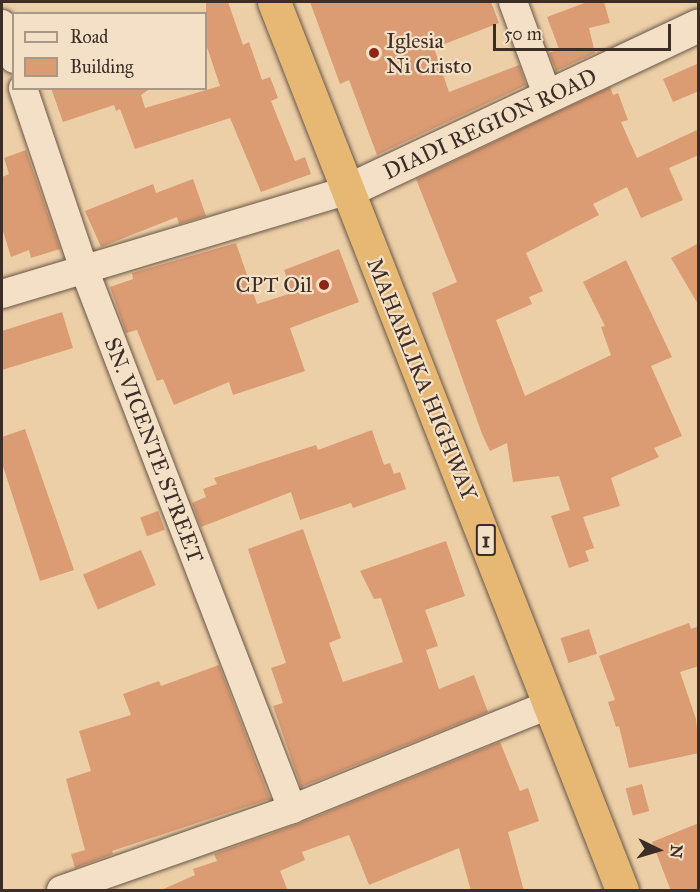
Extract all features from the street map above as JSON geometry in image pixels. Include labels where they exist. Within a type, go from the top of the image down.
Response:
[{"type":"highway","name":"MAHARLIKA HIGHWAY","points":[[274,2],[346,191],[551,704],[622,891]]},
{"type":"main road","name":"DIADI REGION ROAD","points":[[346,191],[699,25]]},
{"type":"street","points":[[513,2],[548,97]]},
{"type":"street","points":[[2,24],[12,53]]},
{"type":"street","name":"SN. VICENTE STREET","points":[[24,90],[84,269],[292,809]]},
{"type":"street","points":[[2,294],[346,191]]},
{"type":"street","points":[[61,891],[292,809],[551,704]]},
{"type":"building","points":[[206,2],[228,2],[243,45],[249,42],[262,80],[270,77],[278,98],[271,101],[295,161],[305,157],[311,174],[261,192],[230,118],[135,149],[120,109],[116,111],[114,105],[63,122],[52,90],[148,90],[141,95],[145,108],[220,86],[207,47]]},
{"type":"building","points":[[310,2],[491,2],[499,23],[434,48],[449,92],[519,65],[526,85],[377,155],[349,80],[340,84]]},
{"type":"building","points":[[587,2],[604,2],[610,23],[589,28],[595,53],[556,71],[549,53],[559,49],[547,17]]},
{"type":"building","points":[[699,63],[699,91],[673,102],[663,79]]},
{"type":"building","points":[[610,87],[613,95],[618,93],[628,120],[621,122],[637,158],[699,129],[699,155],[669,168],[683,200],[641,218],[627,187],[593,204],[599,215],[526,253],[543,291],[529,297],[532,304],[496,320],[525,396],[611,355],[601,327],[605,326],[583,282],[626,260],[672,357],[651,366],[682,436],[654,448],[659,457],[611,478],[620,506],[583,517],[594,548],[585,551],[589,561],[569,568],[551,516],[570,510],[559,476],[513,482],[507,443],[490,451],[482,434],[432,293],[457,282],[416,179]]},
{"type":"building","points":[[26,150],[60,249],[31,258],[29,250],[11,257],[2,228],[2,177],[9,174],[4,158]]},
{"type":"building","points":[[193,179],[206,216],[179,224],[177,217],[101,247],[85,211],[153,184],[156,193]]},
{"type":"building","points":[[236,243],[257,304],[292,293],[284,270],[339,249],[359,302],[290,328],[305,371],[233,395],[229,382],[174,405],[163,379],[157,381],[137,330],[126,333],[110,287],[133,279],[132,273]]},
{"type":"building","points":[[699,243],[699,306],[671,258]]},
{"type":"building","points":[[62,312],[73,348],[2,370],[2,331]]},
{"type":"building","points":[[25,429],[74,570],[40,581],[2,463],[2,437]]},
{"type":"building","points":[[372,430],[384,465],[390,463],[394,474],[400,472],[406,489],[353,508],[351,503],[300,520],[291,492],[201,527],[192,503],[206,497],[203,489],[217,484],[214,478],[316,445],[318,450]]},
{"type":"building","points":[[158,511],[165,530],[147,536],[140,517]]},
{"type":"building","points":[[303,529],[341,638],[329,643],[343,682],[403,662],[381,598],[374,599],[360,571],[446,541],[465,596],[425,610],[438,646],[426,650],[439,689],[474,675],[488,712],[301,787],[273,706],[283,703],[271,668],[286,663],[248,549]]},
{"type":"building","points":[[141,550],[156,585],[98,610],[83,575]]},
{"type":"building","points":[[689,623],[691,629],[699,626],[699,666],[680,672],[696,719],[699,753],[629,768],[619,726],[616,727],[608,702],[615,700],[599,656]]},
{"type":"building","points":[[589,629],[597,654],[569,663],[560,638]]},
{"type":"building","points":[[219,665],[270,799],[112,851],[113,854],[75,868],[71,854],[85,850],[66,779],[91,771],[79,731],[131,715],[123,694],[159,681],[161,686]]},
{"type":"building","points":[[500,742],[520,791],[528,788],[539,821],[508,832],[524,891],[471,891],[459,848],[369,885],[349,835],[302,852],[305,860],[280,871],[288,891],[159,891],[195,875],[193,869],[217,861],[214,854],[298,824]]},
{"type":"building","points":[[642,784],[649,811],[633,815],[626,788]]},
{"type":"building","points":[[699,823],[699,891],[671,891],[652,842]]},
{"type":"place","name":"Iglesia Ni Cristo","points":[[374,53]]},
{"type":"place","name":"CPT Oil","points":[[324,285]]}]
